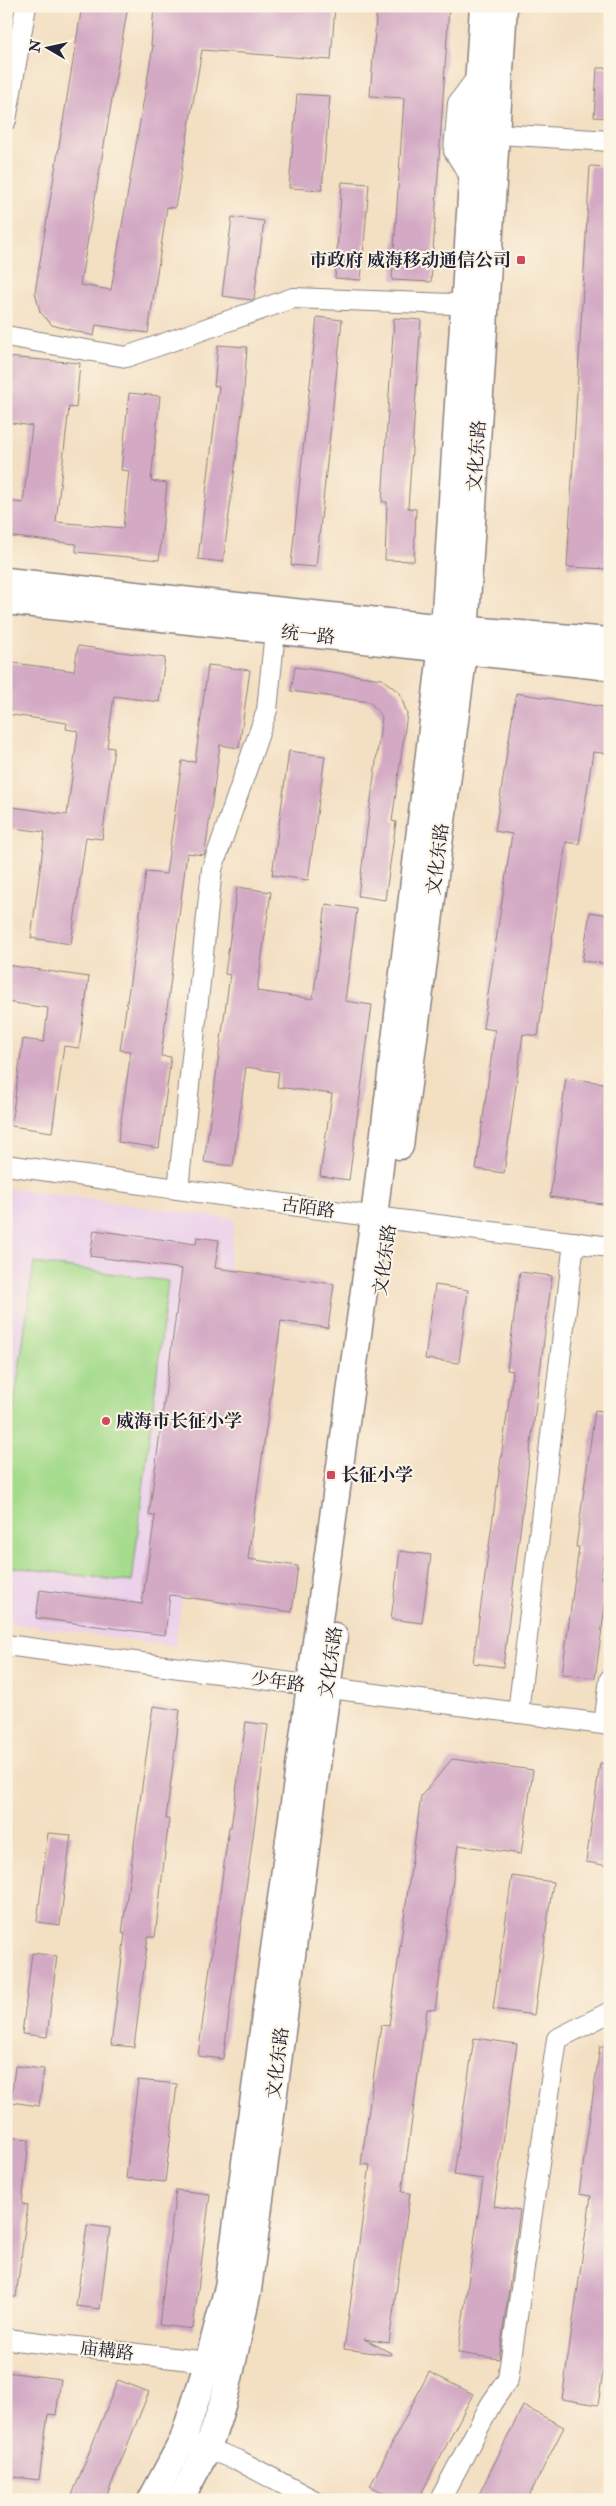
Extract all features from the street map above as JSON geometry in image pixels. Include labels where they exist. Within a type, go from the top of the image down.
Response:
[{"type":"main road","points":[[476,304],[473,181],[484,6]]},
{"type":"main road","name":"文化东路","points":[[180,2500],[195,2444],[232,2364],[248,2290],[318,1687],[382,1218],[454,640],[476,304],[493,209],[504,6]]},
{"type":"main road","name":"统一路","points":[[6,581],[454,640],[610,667]]},
{"type":"main road","name":"统一路","points":[[6,601],[275,632],[454,640],[610,641]]},
{"type":"main road","points":[[151,2500],[195,2444],[208,2362],[228,2287],[318,1687]]},
{"type":"street","points":[[6,120],[26,6]]},
{"type":"street","points":[[479,74],[502,48]]},
{"type":"street","points":[[498,134],[610,141]]},
{"type":"street","points":[[473,181],[493,209]]},
{"type":"street","points":[[6,336],[126,357],[293,298],[476,304]]},
{"type":"street","points":[[178,1189],[212,869],[267,710],[275,632]]},
{"type":"street","name":"古陌路","points":[[6,1165],[382,1218],[610,1247]]},
{"type":"street","points":[[518,1713],[574,1242]]},
{"type":"street","name":"少年路","points":[[6,1645],[607,1724]]},
{"type":"street","points":[[607,1724],[610,1679]]},
{"type":"street","points":[[440,2500],[491,2404],[508,2378],[557,2039],[610,2012]]},
{"type":"street","name":"庙耩路","points":[[6,2339],[208,2362]]},
{"type":"street","points":[[195,2444],[238,2460],[313,2500]]},
{"type":"shaded area","name":"威海市长征小学","points":[[6,1188],[235,1219],[175,1646],[6,1622]]},
{"type":"green space","points":[[34,1263],[168,1281],[132,1582],[6,1566],[6,1462]]},
{"type":"building","points":[[82,6],[128,6],[80,285],[111,290],[153,46],[151,46],[154,6],[335,6],[331,60],[202,50],[175,208],[167,207],[148,333],[96,325],[94,336],[52,325],[40,312],[35,292]]},
{"type":"building","points":[[377,6],[449,6],[431,282],[392,280],[404,98],[370,96]]},
{"type":"building","points":[[597,68],[610,68],[610,118],[594,117]]},
{"type":"building","points":[[297,94],[330,96],[322,190],[289,188]]},
{"type":"building","points":[[590,166],[610,167],[610,569],[567,567]]},
{"type":"building","points":[[342,182],[369,184],[361,280],[335,278]]},
{"type":"building","points":[[232,217],[264,221],[254,299],[252,300],[222,296]]},
{"type":"building","points":[[317,317],[342,320],[316,567],[291,565]]},
{"type":"building","points":[[394,318],[421,320],[408,508],[416,509],[414,561],[385,560],[387,502],[382,502]]},
{"type":"building","points":[[218,345],[247,347],[243,404],[223,562],[198,559],[219,386],[214,386]]},
{"type":"building","points":[[6,357],[80,363],[76,408],[69,407],[56,522],[123,528],[129,471],[121,470],[129,393],[160,396],[151,481],[167,483],[159,560],[76,552],[76,544],[6,536],[6,501],[23,503],[32,426],[6,422]]},
{"type":"building","points":[[78,646],[165,658],[159,702],[114,696],[107,747],[114,748],[102,839],[86,837],[71,944],[31,938],[45,832],[6,827],[6,806],[67,815],[78,731],[66,729],[67,723],[6,714],[6,662],[74,671]]},
{"type":"building","points":[[208,665],[250,670],[239,748],[220,745],[204,855],[187,853],[161,1056],[171,1057],[159,1148],[118,1142],[131,1051],[120,1050],[146,872],[166,874],[182,761],[195,762]]},
{"type":"building","points":[[295,667],[382,679],[400,693],[407,714],[392,821],[396,822],[385,900],[358,896],[382,717],[370,702],[291,691]]},
{"type":"building","points":[[516,693],[610,708],[610,754],[593,752],[579,844],[566,842],[538,1036],[523,1034],[504,1173],[476,1169],[495,1030],[483,1028],[512,834],[495,831]]},
{"type":"building","points":[[289,751],[325,756],[308,880],[272,875]]},
{"type":"building","points":[[237,887],[271,892],[257,991],[313,999],[326,904],[357,909],[345,1001],[372,1005],[349,1180],[320,1176],[332,1094],[277,1087],[279,1072],[246,1067],[233,1166],[204,1162],[230,975],[225,974]]},
{"type":"building","points":[[590,912],[610,915],[610,964],[582,961]]},
{"type":"building","points":[[6,965],[89,977],[79,1048],[64,1046],[52,1132],[11,1126],[23,1039],[44,1042],[48,1008],[6,1002]]},
{"type":"building","points":[[566,1078],[610,1084],[610,1205],[550,1197]]},
{"type":"building","points":[[94,1230],[196,1244],[197,1237],[219,1240],[215,1268],[334,1284],[328,1328],[281,1321],[248,1559],[298,1566],[292,1612],[170,1595],[165,1635],[36,1618],[40,1590],[142,1604],[155,1516],[149,1515],[182,1269],[90,1256]]},
{"type":"building","points":[[520,1272],[552,1276],[503,1667],[473,1663],[513,1371],[507,1370]]},
{"type":"building","points":[[435,1285],[468,1290],[459,1363],[425,1359]]},
{"type":"building","points":[[595,1410],[610,1412],[610,1515],[601,1578],[609,1579],[595,1678],[562,1674],[579,1547],[576,1547]]},
{"type":"building","points":[[400,1551],[431,1555],[422,1623],[391,1619]]},
{"type":"building","points":[[153,1706],[180,1710],[166,1819],[169,1819],[155,1937],[148,1937],[134,2047],[111,2045],[125,1934],[122,1933]]},
{"type":"building","points":[[246,1722],[268,1725],[223,2059],[198,2056],[229,1827],[231,1827]]},
{"type":"building","points":[[452,1759],[533,1770],[521,1854],[458,1845],[435,2010],[427,2009],[402,2192],[410,2193],[389,2343],[364,2339],[391,2353],[390,2355],[344,2349],[370,2165],[361,2164],[381,2025],[389,2026],[421,1796]]},
{"type":"building","points":[[600,1763],[610,1764],[610,1866],[586,1862]]},
{"type":"building","points":[[48,1833],[71,1835],[60,1925],[37,1922]]},
{"type":"building","points":[[512,1876],[553,1882],[534,2015],[493,2009]]},
{"type":"building","points":[[32,1953],[57,1956],[47,2037],[22,2034]]},
{"type":"building","points":[[474,2038],[517,2044],[494,2206],[520,2210],[499,2359],[458,2353],[483,2179],[454,2175]]},
{"type":"building","points":[[600,2046],[610,2047],[610,2325],[598,2405],[562,2399],[591,2196],[579,2194]]},
{"type":"building","points":[[15,2066],[44,2069],[39,2106],[11,2102]]},
{"type":"building","points":[[138,2080],[177,2084],[165,2182],[126,2178]]},
{"type":"building","points":[[6,2137],[29,2139],[22,2204],[28,2205],[16,2297],[6,2297]]},
{"type":"building","points":[[176,2190],[210,2194],[193,2329],[159,2325]]},
{"type":"building","points":[[87,2225],[110,2228],[100,2309],[76,2306]]},
{"type":"building","points":[[6,2372],[61,2379],[56,2415],[48,2414],[39,2480],[6,2476],[8,2409],[6,2408]]},
{"type":"building","points":[[429,2372],[473,2394],[418,2500],[397,2500],[370,2486]]},
{"type":"building","points":[[118,2380],[149,2392],[105,2500],[70,2500]]},
{"type":"building","points":[[523,2406],[564,2427],[527,2500],[476,2500]]},
{"type":"place","name":"市政府 威海移动通信公司","points":[[521,260]]},
{"type":"place","name":"威海市长征小学","points":[[106,1421]]},
{"type":"place","name":"长征小学","points":[[331,1475]]}]
